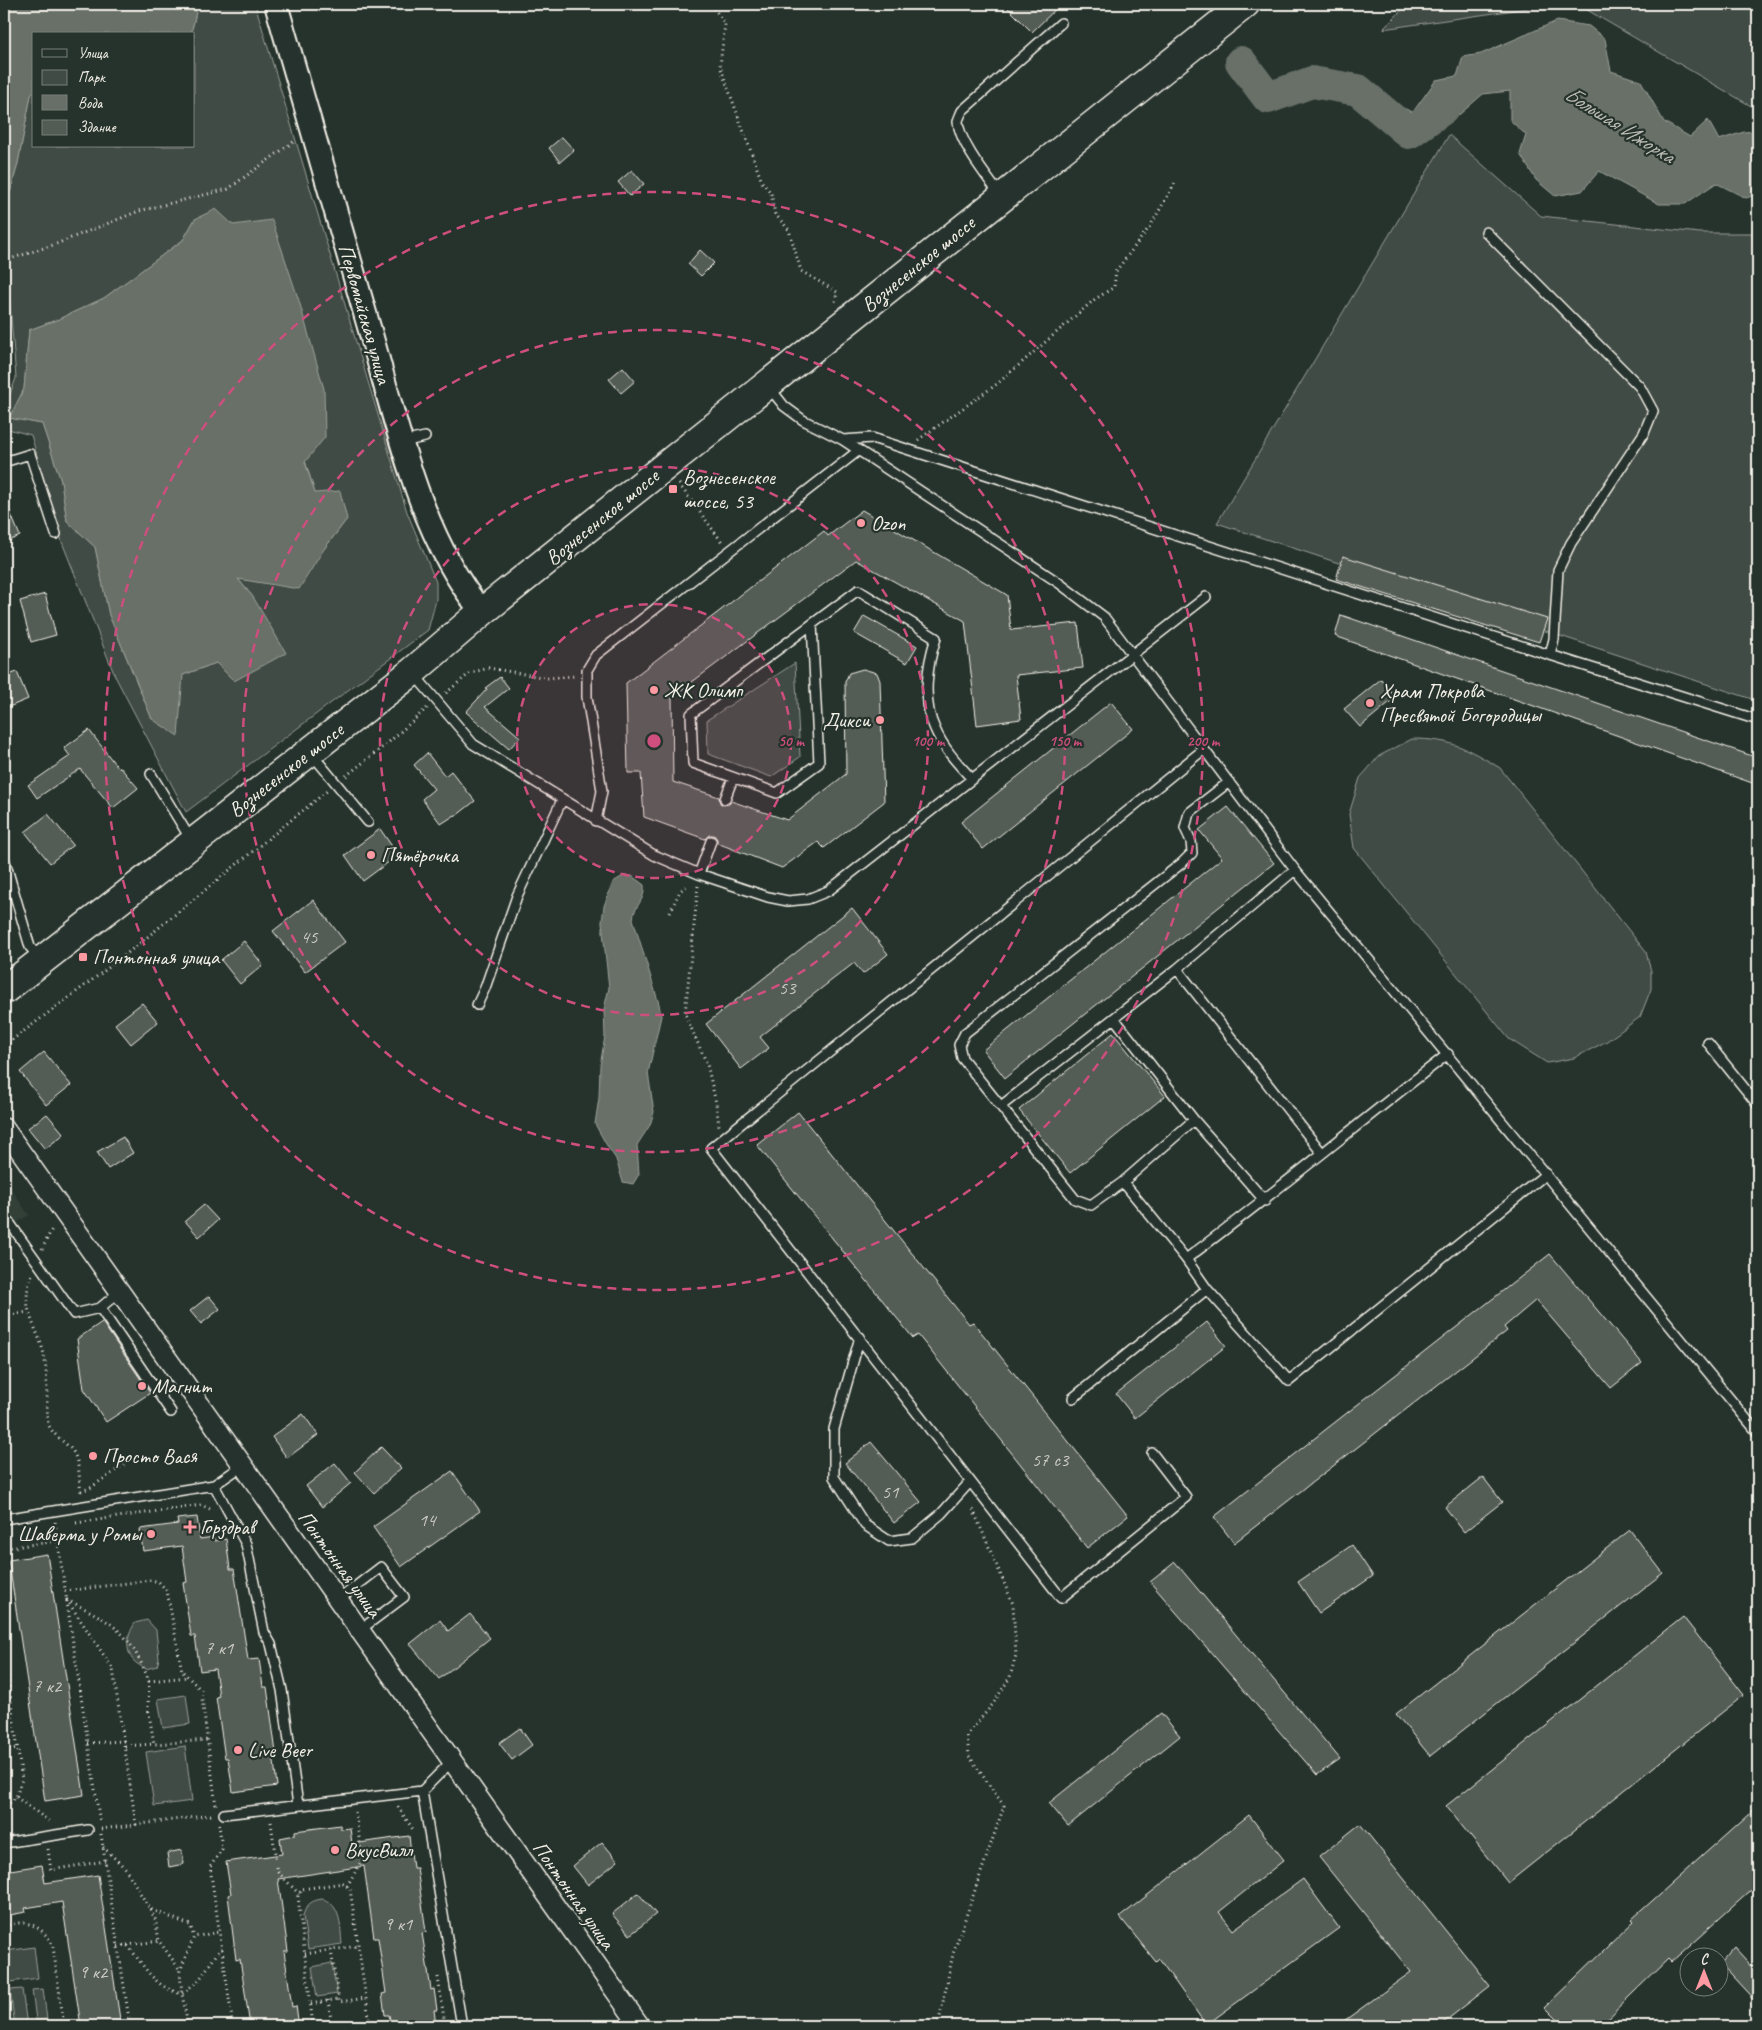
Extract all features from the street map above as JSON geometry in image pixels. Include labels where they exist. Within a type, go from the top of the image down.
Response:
[{"type":"main road","name":"Вознесенское шоссе","points":[[4,990],[412,672],[482,612],[1245,4]]},
{"type":"street","name":"Первомайская улица","points":[[276,4],[402,442],[424,509],[450,564],[466,592],[482,612]]},
{"type":"street","name":"Понтонная улица","points":[[4,1128],[640,2026]]},
{"type":"lane","points":[[1002,198],[972,156],[958,122],[962,111],[1061,23]]},
{"type":"lane","points":[[1486,232],[1640,387],[1653,411],[1644,434],[1571,544],[1558,570],[1554,639],[1550,655]]},
{"type":"lane","points":[[767,385],[784,406],[803,420],[843,440],[1059,584],[1104,617],[1295,870],[1758,1433]]},
{"type":"lane","points":[[402,442],[425,436]]},
{"type":"lane","points":[[843,440],[872,438],[1758,720]]},
{"type":"lane","points":[[596,821],[602,791],[587,696],[587,670],[596,655],[858,451]]},
{"type":"lane","points":[[4,462],[30,454],[56,534]]},
{"type":"lane","points":[[812,624],[819,764],[777,793],[693,764],[690,714],[858,590],[936,638],[930,657],[927,680],[934,728],[947,751],[972,779]]},
{"type":"lane","points":[[412,672],[473,744],[654,856],[699,874],[768,897],[788,901],[808,900],[828,891],[1206,597]]},
{"type":"lane","points":[[1152,1454],[1186,1497],[1061,1598],[860,1337],[711,1148],[1203,750]]},
{"type":"lane","points":[[309,751],[368,822]]},
{"type":"lane","points":[[151,774],[193,842]]},
{"type":"lane","points":[[725,799],[733,778]]},
{"type":"lane","points":[[1194,1120],[1123,1182],[1091,1205],[1075,1199],[962,1058],[959,1045],[965,1033],[1182,863],[1192,853],[1191,841],[1185,828],[1189,813],[1229,782]]},
{"type":"lane","points":[[477,1005],[485,988],[517,896],[562,800]]},
{"type":"lane","points":[[699,874],[711,841]]},
{"type":"lane","points":[[4,858],[30,947],[41,960]]},
{"type":"lane","points":[[1000,1106],[1177,970],[1295,870]]},
{"type":"lane","points":[[1177,970],[1322,1153]]},
{"type":"lane","points":[[1114,1018],[1194,1120],[1265,1201]]},
{"type":"lane","points":[[1708,1043],[1758,1104]]},
{"type":"lane","points":[[1186,1260],[1265,1201],[1322,1153],[1448,1054]]},
{"type":"lane","points":[[1123,1182],[1207,1289],[1289,1381],[1546,1174]]},
{"type":"lane","points":[[4,1215],[74,1314],[100,1308],[119,1292]]},
{"type":"lane","points":[[1073,1398],[1207,1289]]},
{"type":"lane","points":[[100,1308],[171,1412]]},
{"type":"lane","points":[[860,1337],[834,1429],[834,1477],[865,1525],[889,1541],[912,1538],[941,1514],[970,1482]]},
{"type":"lane","points":[[4,1519],[214,1485],[242,1466]]},
{"type":"lane","points":[[214,1485],[246,1544],[264,1632],[271,1644],[282,1690],[298,1805]]},
{"type":"lane","points":[[338,1600],[381,1567],[404,1597],[360,1630]]},
{"type":"lane","points":[[221,1814],[422,1790],[452,1761]]},
{"type":"lane","points":[[422,1790],[462,2026]]},
{"type":"lane","points":[[4,1843],[88,1830]]},
{"type":"path","points":[[711,4],[725,24],[720,66],[762,182],[771,193],[775,214],[789,230],[801,271],[837,292],[834,304]]},
{"type":"path","points":[[4,261],[56,244],[139,211],[228,189],[291,142],[313,134]]},
{"type":"path","points":[[906,449],[997,384],[1094,300],[1114,287],[1116,271],[1151,225],[1176,181]]},
{"type":"path","points":[[679,484],[729,552]]},
{"type":"path","points":[[4,1046],[119,960],[470,673],[489,668],[547,678],[587,676]]},
{"type":"path","points":[[699,874],[685,1014],[706,1064],[716,1103],[722,1139]]},
{"type":"path","points":[[670,912],[680,891],[699,874]]},
{"type":"path","points":[[52,1229],[26,1291],[28,1312],[45,1358],[48,1423],[50,1429],[61,1438],[76,1457],[82,1499]]},
{"type":"path","points":[[4,1316],[28,1312]]},
{"type":"path","points":[[81,1491],[90,1488],[124,1465]]},
{"type":"path","points":[[938,2026],[953,1954],[1004,1806],[969,1756],[967,1735],[992,1704],[1010,1677],[1016,1655],[1012,1604],[969,1502],[970,1482]]},
{"type":"path","points":[[74,1523],[201,1505],[210,1509],[215,1516]]},
{"type":"path","points":[[54,1511],[130,2026]]},
{"type":"path","points":[[56,1526],[65,1524]]},
{"type":"path","points":[[4,1535],[6,1548],[4,1558]]},
{"type":"path","points":[[6,1548],[58,1541]]},
{"type":"path","points":[[4,1574],[6,1585],[4,1588]]},
{"type":"path","points":[[65,1591],[151,1580],[159,1582],[167,1591],[182,1671],[201,1690],[221,1814],[222,1849],[210,1867],[233,2026]]},
{"type":"path","points":[[67,1600],[102,1617],[132,1644],[149,1680],[148,1706],[154,1744]]},
{"type":"path","points":[[67,1600],[113,1669],[136,1825]]},
{"type":"path","points":[[4,1652],[22,1779],[16,1797],[4,1808]]},
{"type":"path","points":[[149,1680],[188,1677]]},
{"type":"path","points":[[4,1707],[12,1706]]},
{"type":"path","points":[[125,1746],[208,1740]]},
{"type":"path","points":[[88,1743],[124,1741]]},
{"type":"path","points":[[4,1750],[18,1748]]},
{"type":"path","points":[[390,1794],[418,1836]]},
{"type":"path","points":[[16,1797],[51,1824]]},
{"type":"path","points":[[353,1799],[361,1850]]},
{"type":"path","points":[[269,1809],[276,1861]]},
{"type":"path","points":[[101,1829],[221,1814]]},
{"type":"path","points":[[46,1842],[51,1870],[105,1861]]},
{"type":"path","points":[[103,1847],[125,1868],[155,1918],[159,1941],[180,1970]]},
{"type":"path","points":[[347,1886],[362,1860],[362,1855]]},
{"type":"path","points":[[277,1867],[278,1872],[299,1894]]},
{"type":"path","points":[[313,2026],[298,1896],[302,1889],[343,1883],[350,1889],[370,2026]]},
{"type":"path","points":[[150,1909],[190,1925],[194,1937],[180,1970],[188,2026]]},
{"type":"path","points":[[4,1927],[21,1922],[32,1924],[41,1929],[48,1937],[53,1946],[64,2026]]},
{"type":"path","points":[[194,1937],[219,1932]]},
{"type":"path","points":[[118,1946],[159,1941]]},
{"type":"path","points":[[127,1944],[151,1977],[169,1990],[182,1994]]},
{"type":"path","points":[[305,1954],[359,1946]]},
{"type":"path","points":[[182,1994],[199,1980],[221,1948]]},
{"type":"path","points":[[331,1950],[338,1999]]},
{"type":"path","points":[[437,1969],[445,2026]]},
{"type":"path","points":[[310,2004],[328,2000],[338,1999],[339,2002],[366,1998]]},
{"type":"path","points":[[328,2000],[332,2026]]},
{"type":"shaded area","points":[[4,1179],[29,1215],[4,1230]]},
{"type":"green space","points":[[193,4],[255,4],[407,512],[436,582],[436,600],[428,630],[186,812],[115,676],[62,542],[31,435],[8,429],[4,410],[16,378],[8,281],[4,267],[4,215],[18,163],[32,94],[32,148],[195,148],[195,32],[191,32],[196,12]],"holes":[[[195,219],[233,225],[315,493],[347,519],[324,549],[238,579],[253,597],[216,663],[183,675],[152,719],[109,615],[95,547],[67,521],[61,481],[42,424],[10,418],[24,389],[29,330],[59,319],[104,298],[183,240]]]},
{"type":"green space","points":[[1408,4],[1557,4],[1383,29]]},
{"type":"green space","points":[[1577,4],[1758,4],[1758,106],[1751,106]]},
{"type":"green space","points":[[1449,135],[1541,216],[1700,233],[1758,233],[1758,701],[1217,523]]},
{"type":"green space","points":[[795,663],[800,757],[771,777],[708,754],[707,720]]},
{"type":"green space","points":[[1412,739],[1426,739],[1458,746],[1500,768],[1646,952],[1651,971],[1651,989],[1640,1017],[1607,1041],[1574,1058],[1547,1063],[1509,1039],[1354,848],[1349,814],[1360,778],[1379,756]]},
{"type":"green space","points":[[147,1620],[156,1630],[159,1659],[157,1666],[146,1669],[133,1660],[130,1655],[128,1641],[135,1623]]},
{"type":"green space","points":[[186,1695],[190,1724],[163,1728],[158,1699]]},
{"type":"green space","points":[[185,1746],[192,1801],[154,1806],[146,1752]]},
{"type":"green space","points":[[323,1899],[329,1902],[337,1912],[342,1944],[308,1949],[303,1916],[310,1903]]},
{"type":"green space","points":[[34,1947],[38,1978],[10,1982],[6,1951]]},
{"type":"green space","points":[[332,1963],[337,1994],[317,1997],[312,1967]]},
{"type":"green space","points":[[22,1989],[27,2026],[15,2026],[10,1990]]},
{"type":"green space","points":[[43,1989],[47,2019],[36,2020],[32,1990]]},
{"type":"water","points":[[4,4],[193,4],[196,12],[191,32],[32,32],[32,94],[18,163],[4,215]]},
{"type":"water","points":[[1557,21],[1589,26],[1605,39],[1611,71],[1641,81],[1664,122],[1690,137],[1708,120],[1719,140],[1744,132],[1758,131],[1758,194],[1746,198],[1716,183],[1685,204],[1659,204],[1599,171],[1582,191],[1555,196],[1536,180],[1520,154],[1526,135],[1510,120],[1510,91],[1483,94],[1460,114],[1409,133],[1358,90],[1413,112],[1436,80],[1457,76],[1463,57],[1481,54]]},
{"type":"water","points":[[216,209],[233,225],[272,220],[299,301],[324,389],[325,437],[305,462],[315,493],[340,491],[347,519],[324,549],[299,589],[238,579],[253,597],[286,653],[234,681],[216,663],[183,675],[178,736],[152,719],[109,615],[95,547],[67,521],[61,481],[42,424],[9,418],[24,389],[29,330],[59,319],[104,298],[183,240],[195,219]]},
{"type":"water","points":[[623,876],[632,876],[644,885],[642,899],[635,910],[633,919],[661,1016],[648,1073],[654,1112],[650,1125],[637,1145],[639,1174],[633,1184],[623,1182],[616,1159],[595,1124],[599,1098],[600,1066],[605,1036],[604,1009],[609,988],[602,922],[604,906],[613,882]]},
{"type":"building","points":[[1004,4],[1061,4],[1032,32]]},
{"type":"building","points":[[562,137],[574,150],[560,162],[549,148]]},
{"type":"building","points":[[632,170],[644,184],[630,196],[618,182]]},
{"type":"building","points":[[700,250],[714,263],[701,276],[688,264]]},
{"type":"building","points":[[623,367],[635,381],[621,393],[609,379]]},
{"type":"building","points":[[4,498],[20,536],[4,543]]},
{"type":"building","name":"ЖК Олимп","points":[[862,510],[1007,595],[1011,630],[1078,623],[1083,668],[1016,675],[1021,719],[977,725],[965,621],[856,560],[672,697],[673,782],[719,797],[720,803],[723,805],[729,804],[731,801],[787,820],[846,774],[845,682],[849,673],[863,669],[877,673],[880,681],[884,802],[824,848],[818,842],[782,868],[717,843],[714,835],[709,835],[705,839],[644,817],[641,773],[628,773],[626,683],[824,531],[828,536]]},
{"type":"building","points":[[1343,556],[1547,619],[1539,642],[1336,579]]},
{"type":"building","points":[[45,594],[56,635],[31,642],[20,601]]},
{"type":"building","points":[[1341,615],[1758,758],[1758,785],[1335,636]]},
{"type":"building","points":[[864,616],[917,646],[907,663],[854,633]]},
{"type":"building","points":[[17,672],[28,699],[4,709],[4,677]]},
{"type":"building","points":[[500,677],[509,688],[485,707],[520,737],[509,749],[466,712],[487,689],[485,688]]},
{"type":"building","name":"Храм Покрова Пресвятой Богородицы","points":[[1381,679],[1396,697],[1360,727],[1344,709]]},
{"type":"building","points":[[1111,702],[1133,729],[983,849],[961,822]]},
{"type":"building","points":[[89,730],[118,768],[120,767],[138,788],[113,808],[80,769],[37,798],[28,785],[70,756],[64,748]]},
{"type":"building","points":[[427,753],[445,776],[451,771],[475,801],[456,816],[441,824],[422,799],[434,789],[414,765]]},
{"type":"building","points":[[1228,807],[1274,863],[1005,1078],[983,1050],[1222,858],[1199,830]]},
{"type":"building","points":[[48,814],[73,845],[50,863],[25,832]]},
{"type":"building","name":"Пятёрочка","points":[[380,829],[398,855],[363,881],[345,855]]},
{"type":"building","points":[[313,900],[345,942],[305,972],[273,931]]},
{"type":"building","points":[[852,908],[888,954],[863,974],[854,963],[805,1001],[760,1037],[769,1048],[741,1069],[706,1024]]},
{"type":"building","points":[[244,941],[263,965],[240,984],[221,960]]},
{"type":"building","points":[[142,1003],[158,1022],[131,1044],[115,1024]]},
{"type":"building","points":[[1113,1033],[1165,1096],[1070,1173],[1019,1110]]},
{"type":"building","points":[[44,1052],[71,1085],[46,1105],[20,1072]]},
{"type":"building","points":[[798,1112],[969,1324],[973,1322],[1128,1516],[1087,1548],[918,1335],[913,1338],[757,1145]]},
{"type":"building","points":[[47,1114],[64,1134],[45,1149],[28,1128]]},
{"type":"building","points":[[123,1137],[133,1153],[108,1169],[97,1152]]},
{"type":"building","points":[[204,1205],[218,1220],[199,1237],[185,1221]]},
{"type":"building","points":[[1550,1254],[1642,1363],[1611,1388],[1536,1300],[1504,1327],[1507,1331],[1234,1543],[1214,1517]]},
{"type":"building","points":[[209,1296],[220,1309],[201,1324],[190,1311]]},
{"type":"building","points":[[102,1322],[150,1393],[106,1422],[84,1389],[77,1339]]},
{"type":"building","points":[[1207,1322],[1226,1346],[1135,1418],[1116,1394]]},
{"type":"building","points":[[303,1414],[318,1435],[287,1458],[272,1437]]},
{"type":"building","points":[[871,1442],[921,1502],[894,1523],[845,1463]]},
{"type":"building","points":[[381,1447],[401,1468],[374,1493],[355,1472]]},
{"type":"building","points":[[335,1463],[351,1483],[322,1507],[306,1486]]},
{"type":"building","points":[[452,1471],[480,1511],[401,1567],[373,1527]]},
{"type":"building","points":[[1483,1477],[1502,1502],[1464,1532],[1445,1507]]},
{"type":"building","points":[[197,1517],[200,1539],[214,1537],[215,1541],[226,1539],[230,1569],[234,1569],[248,1660],[259,1659],[263,1687],[267,1687],[276,1753],[273,1754],[277,1786],[233,1792],[228,1758],[225,1758],[216,1697],[219,1696],[215,1669],[200,1671],[195,1636],[191,1636],[183,1583],[187,1582],[182,1546],[143,1551],[140,1529],[178,1524],[177,1519]]},
{"type":"building","points":[[1630,1530],[1663,1573],[1430,1756],[1396,1714]]},
{"type":"building","points":[[1352,1545],[1373,1576],[1319,1613],[1298,1582]]},
{"type":"building","points":[[47,1554],[84,1795],[45,1801],[9,1560]]},
{"type":"building","points":[[1175,1562],[1340,1759],[1317,1775],[1150,1582]]},
{"type":"building","points":[[470,1614],[490,1638],[439,1679],[410,1644],[440,1620],[448,1631]]},
{"type":"building","points":[[1683,1617],[1744,1695],[1508,1883],[1446,1806]]},
{"type":"building","points":[[1161,1713],[1180,1736],[1068,1826],[1049,1803]]},
{"type":"building","points":[[520,1728],[532,1745],[512,1760],[499,1743]]},
{"type":"building","points":[[1758,1806],[1758,1884],[1687,1948],[1680,1948],[1680,1954],[1671,1962],[1668,1959],[1599,2026],[1564,2026],[1545,2007],[1634,1921],[1632,1919]]},
{"type":"building","points":[[1249,1815],[1284,1860],[1219,1912],[1233,1930],[1303,1879],[1339,1928],[1206,2025],[1159,1959],[1156,1962],[1120,1917]]},
{"type":"building","points":[[1360,1824],[1490,1986],[1439,2026],[1337,2026],[1411,1972],[1319,1857]]},
{"type":"building","points":[[340,1825],[341,1829],[350,1828],[352,1844],[409,1836],[413,1868],[417,1868],[426,1932],[422,1933],[431,1990],[434,1989],[437,2010],[434,2010],[436,2026],[391,2026],[389,2015],[385,2015],[382,1994],[386,1993],[378,1938],[374,1938],[364,1866],[278,1879],[288,1951],[284,1951],[292,2007],[296,2006],[299,2026],[250,2026],[240,1959],[236,1960],[228,1895],[231,1894],[226,1862],[282,1854],[280,1838],[295,1835],[295,1831]]},
{"type":"building","points":[[602,1842],[618,1861],[588,1885],[573,1866]]},
{"type":"building","points":[[182,1850],[184,1864],[169,1867],[167,1853]]},
{"type":"building","points":[[42,1865],[45,1883],[98,1875],[121,2026],[81,2026],[62,1902],[25,1908],[26,1912],[4,1916],[4,1871]]},
{"type":"building","points":[[638,1893],[656,1914],[630,1935],[612,1914]]},
{"type":"building","points":[[1735,1947],[1758,1972],[1758,2005],[1730,1975],[1730,1953]]},
{"type":"waterway","name":"Большая Ижорка","points":[[1241,62],[1268,98],[1312,82],[1358,90],[1409,133],[1443,109]]},
{"type":"place","name":"Вознесенское шоссе, 53","points":[[673,489]]},
{"type":"place","name":"Ozon","points":[[861,523]]},
{"type":"place","name":"ЖК Олимп","points":[[654,690]]},
{"type":"place","name":"Храм Покрова Пресвятой Богородицы","points":[[1370,703]]},
{"type":"place","name":"Дикси","points":[[880,720]]},
{"type":"place","name":"Пятёрочка","points":[[371,855]]},
{"type":"place","name":"Понтонная улица","points":[[83,957]]},
{"type":"place","name":"Магнит","points":[[142,1386]]},
{"type":"place","name":"Просто Вася","points":[[93,1456]]},
{"type":"place","name":"Горздрав","points":[[190,1527]]},
{"type":"place","name":"Шаверма у Ромы","points":[[151,1534]]},
{"type":"place","name":"Live Beer","points":[[238,1750]]},
{"type":"place","name":"ВкусВилл","points":[[335,1850]]}]
